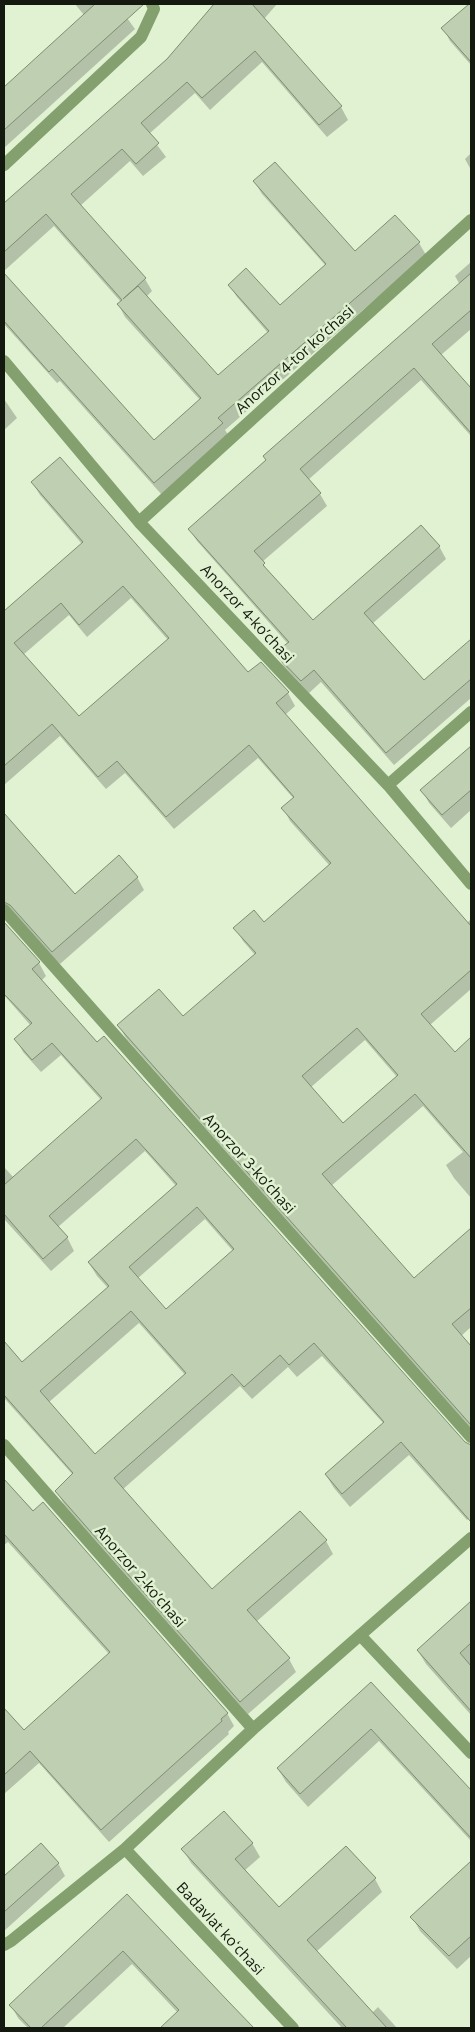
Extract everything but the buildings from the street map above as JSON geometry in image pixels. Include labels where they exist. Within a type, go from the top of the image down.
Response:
[{"type":"street","points":[[4,164],[142,37],[154,9],[152,4]]},
{"type":"street","name":"Anorzor 4-tor koʼchasi","points":[[139,522],[471,220]]},
{"type":"street","name":"Аnorzor 4-koʼchasi","points":[[4,361],[139,522],[388,785],[471,884]]},
{"type":"street","points":[[388,785],[471,712]]},
{"type":"street","name":"Аnorzor 3-koʼchasi","points":[[4,910],[471,1437]]},
{"type":"street","name":"Аnorzor 2-koʼchasi","points":[[4,1445],[253,1729]]},
{"type":"street","points":[[4,1945],[11,1942],[125,1849],[253,1729],[471,1538]]},
{"type":"street","points":[[360,1635],[471,1753]]},
{"type":"street","name":"Badavlat koʻchasi","points":[[125,1849],[292,2028]]}]
